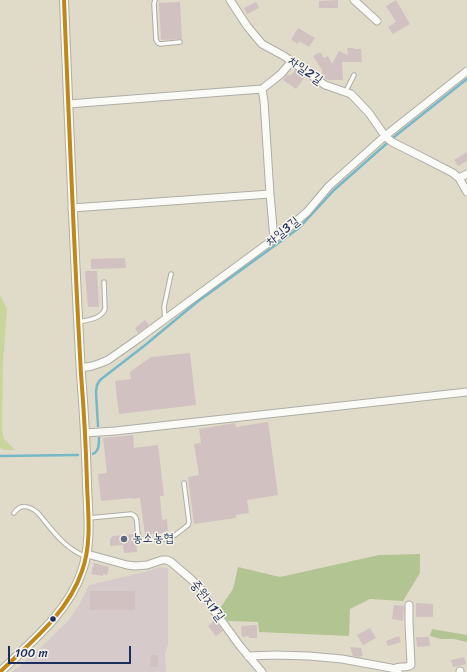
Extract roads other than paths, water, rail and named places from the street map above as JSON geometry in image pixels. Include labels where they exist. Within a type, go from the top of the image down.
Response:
[{"type":"street","points":[[0,672],[51,622],[65,604],[81,573],[89,540],[85,433],[72,208],[64,0]]},
{"type":"street","name":"차일2길","points":[[230,0],[262,44],[292,61],[325,85],[351,94],[365,108],[385,136],[392,142],[433,162],[459,178]]},
{"type":"street","points":[[354,0],[377,21]]},
{"type":"street","points":[[68,104],[262,89],[281,74],[292,61]]},
{"type":"street","name":"차일3길","points":[[81,368],[101,364],[108,360],[165,320],[274,239],[307,212],[329,186],[385,136],[467,71]]},
{"type":"street","points":[[262,89],[274,239]]},
{"type":"street","points":[[467,174],[459,178],[467,192]]},
{"type":"street","points":[[72,208],[270,194]]},
{"type":"street","points":[[85,433],[115,431],[467,392]]},
{"type":"street","name":"중원지1길","points":[[86,555],[131,566],[147,565],[162,560],[171,562],[200,588],[212,608],[262,672]]},
{"type":"street","points":[[248,656],[310,656],[342,659],[396,671],[398,667],[406,667],[411,663],[409,605]]},
{"type":"lane","points":[[156,0],[154,4],[156,40],[160,44],[180,42]]},
{"type":"lane","points":[[346,91],[354,75]]},
{"type":"lane","points":[[165,320],[164,307],[170,274]]},
{"type":"lane","points":[[78,322],[99,317],[103,313],[105,309],[104,282]]},
{"type":"lane","points":[[89,518],[131,514],[135,516],[138,536],[141,539],[169,538],[188,525],[189,522],[184,483]]},
{"type":"lane","points":[[14,514],[20,508],[29,507],[33,509],[71,550],[86,555]]},
{"type":"waterway","points":[[98,426],[96,392],[97,385],[100,380],[197,302],[299,228],[334,190],[394,137],[467,79]]},
{"type":"waterway","points":[[93,454],[98,449],[99,438]]},
{"type":"waterway","points":[[0,456],[78,455]]},
{"type":"place","name":"농소농협","points":[[124,539]]}]
